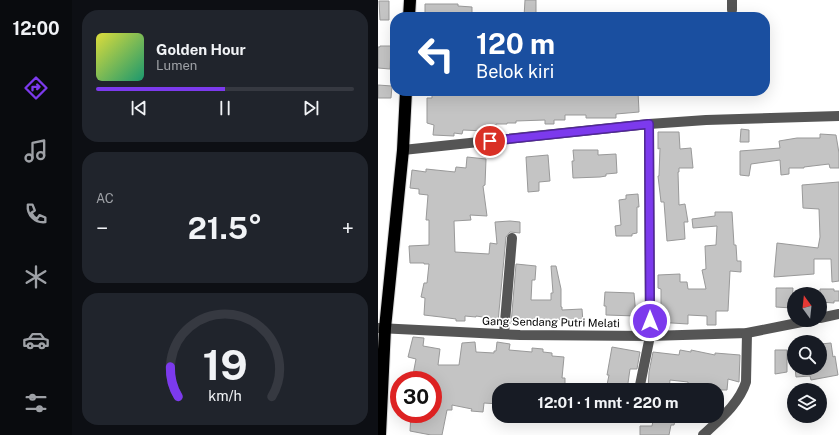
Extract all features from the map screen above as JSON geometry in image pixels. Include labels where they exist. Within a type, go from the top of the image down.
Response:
[{"type":"highway","points":[[409,12],[410,0]]},
{"type":"highway","points":[[380,435],[382,328],[403,150],[406,96]]},
{"type":"street","points":[[403,150],[649,124],[706,120],[839,116]]},
{"type":"street","points":[[640,383],[650,336],[649,124]]},
{"type":"street","points":[[504,334],[512,238]]},
{"type":"street","points":[[827,317],[839,314]]},
{"type":"street","name":"Gang Sendang Putri Melati","points":[[382,328],[567,336],[650,336],[747,333],[787,326]]},
{"type":"street","points":[[703,435],[723,417],[744,388],[746,382],[747,333]]},
{"type":"building","points":[[525,0],[536,0],[536,12],[524,12]]},
{"type":"building","points":[[379,1],[389,1],[389,20],[380,20]]},
{"type":"building","points":[[425,4],[458,4],[458,6],[472,7],[472,12],[425,12]]},
{"type":"building","points":[[390,46],[390,69],[378,68],[378,47]]},
{"type":"building","points":[[378,85],[390,86],[391,98],[378,98]]},
{"type":"building","points":[[432,96],[638,96],[639,112],[616,114],[616,118],[586,118],[586,115],[565,115],[565,120],[554,120],[554,124],[545,124],[545,120],[516,121],[516,123],[496,124],[496,126],[485,125],[485,131],[463,130],[462,134],[454,133],[454,136],[433,135],[434,125],[427,123],[427,98],[432,98]]},
{"type":"building","points":[[741,129],[749,130],[749,142],[740,142]]},
{"type":"building","points":[[658,132],[679,132],[680,149],[691,148],[693,168],[679,168],[678,172],[679,205],[685,204],[688,222],[684,222],[685,239],[667,241],[664,202],[661,202],[658,176],[660,148],[658,149]]},
{"type":"building","points":[[820,134],[836,135],[839,153],[839,168],[830,168],[829,164],[804,168],[789,168],[789,174],[781,175],[780,160],[751,164],[749,176],[740,175],[740,151],[780,148],[779,141],[797,138],[820,138]]},
{"type":"building","points":[[573,150],[598,150],[598,155],[616,154],[617,173],[606,174],[606,176],[600,177],[573,178]]},
{"type":"building","points":[[548,155],[550,181],[539,182],[539,191],[528,192],[526,157]]},
{"type":"building","points":[[467,157],[486,159],[485,185],[483,186],[487,216],[470,215],[471,220],[454,221],[455,252],[489,254],[490,243],[497,244],[495,222],[520,222],[520,233],[510,232],[506,237],[498,322],[496,322],[496,319],[476,316],[465,316],[465,321],[456,321],[456,319],[424,315],[425,298],[421,297],[424,283],[427,283],[429,264],[410,263],[409,246],[429,245],[429,220],[426,220],[428,195],[419,194],[419,189],[410,188],[412,170],[426,172],[426,169],[455,172],[456,167],[466,168]]},
{"type":"building","points":[[839,182],[839,281],[832,282],[831,259],[814,259],[814,274],[774,277],[777,243],[818,248],[820,237],[819,209],[803,208],[802,185]]},
{"type":"building","points":[[638,194],[639,207],[637,207],[637,233],[632,234],[632,236],[616,236],[615,226],[621,225],[619,200],[626,199],[626,195]]},
{"type":"building","points":[[715,212],[732,212],[734,245],[736,245],[737,261],[741,261],[741,272],[730,271],[728,311],[716,311],[716,325],[707,325],[707,316],[688,315],[688,324],[656,322],[656,306],[661,306],[661,289],[658,288],[658,275],[680,274],[680,282],[687,282],[688,289],[706,289],[702,270],[706,269],[705,246],[716,245],[717,226],[693,228],[692,219],[715,216]]},
{"type":"building","points":[[516,264],[536,266],[535,280],[532,280],[531,300],[551,300],[551,293],[553,293],[551,266],[556,266],[561,289],[562,310],[582,309],[583,322],[567,324],[566,319],[533,321],[533,326],[511,324]]},
{"type":"building","points":[[776,288],[787,288],[787,308],[776,307]]},
{"type":"building","points":[[827,289],[839,291],[839,301],[834,301],[834,303],[827,302]]},
{"type":"building","points":[[605,292],[634,293],[636,316],[606,315],[606,306],[604,306]]},
{"type":"building","points":[[413,337],[424,338],[423,346],[440,349],[438,365],[459,365],[462,343],[475,342],[476,352],[494,353],[494,351],[496,351],[497,342],[510,344],[509,350],[532,352],[532,348],[543,349],[543,352],[552,353],[552,356],[564,357],[562,378],[565,378],[565,383],[492,383],[492,404],[484,403],[483,412],[471,411],[472,409],[452,405],[452,410],[447,410],[442,435],[431,435],[410,431],[410,423],[442,423],[442,371],[414,371],[416,359],[408,357]]},
{"type":"building","points":[[827,343],[831,343],[838,375],[811,380],[810,376],[796,377],[796,375],[827,375]]},
{"type":"building","points":[[612,347],[640,352],[637,369],[630,369],[628,383],[607,383],[609,375],[607,375]]},
{"type":"building","points":[[680,350],[691,352],[691,350],[715,355],[715,353],[740,355],[739,382],[728,379],[727,390],[724,390],[724,383],[688,383],[670,380],[670,383],[648,383],[653,352],[679,355]]},
{"type":"building","points":[[775,350],[787,350],[787,372],[775,374]]},
{"type":"building","points":[[653,423],[674,423],[674,425],[671,425],[669,435],[640,435],[640,426],[652,426]]},
{"type":"route","points":[[490,141],[649,124],[650,321]]}]
